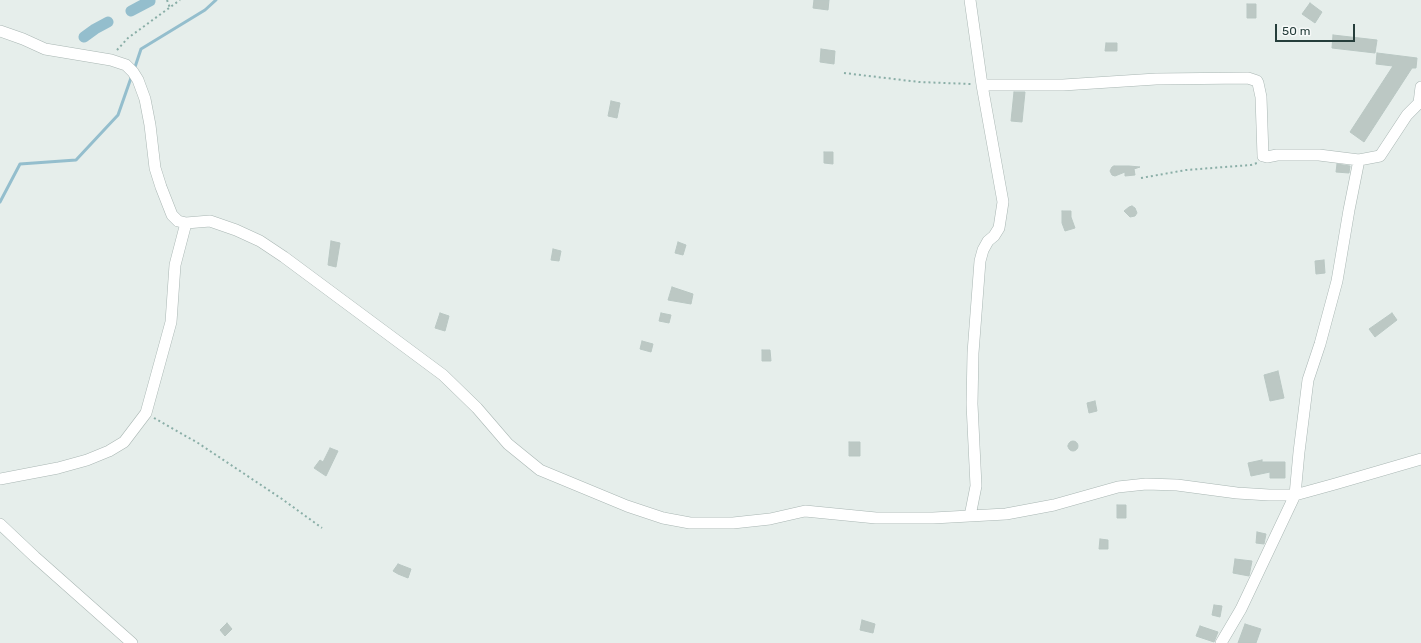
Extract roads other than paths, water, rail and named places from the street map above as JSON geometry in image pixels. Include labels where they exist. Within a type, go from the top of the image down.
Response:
[{"type":"street","points":[[970,0],[982,85],[1002,202],[999,228],[994,236],[988,241],[980,260],[973,353],[972,397],[976,486],[970,516]]},
{"type":"street","points":[[0,31],[45,49],[111,60],[126,66],[133,72],[138,80],[145,99],[150,125],[155,168],[172,215],[178,221],[186,223],[210,221],[260,240],[442,375],[477,408],[508,444],[540,470],[627,506],[663,518],[690,523],[732,523],[770,519],[805,510],[876,518],[933,518],[1006,514],[1054,505],[1118,487],[1146,484],[1177,485],[1237,494],[1295,495],[1421,459]]},
{"type":"street","points":[[982,85],[1063,85],[1143,80],[1248,78],[1257,81],[1261,97],[1263,156],[1319,155],[1359,160],[1380,156],[1407,115],[1420,103],[1421,87]]},
{"type":"street","points":[[1221,643],[1241,609],[1295,495],[1298,452],[1308,380],[1320,344],[1337,281],[1359,160]]},
{"type":"street","points":[[0,479],[58,468],[87,460],[109,451],[124,442],[146,413],[171,322],[175,265],[186,223]]},
{"type":"street","points":[[0,524],[132,643]]},
{"type":"waterway","points":[[134,70],[141,49],[205,10],[216,0]]},
{"type":"waterway","points":[[131,11],[150,1]]},
{"type":"waterway","points":[[84,37],[108,22]]},
{"type":"waterway","points":[[0,202],[20,164],[76,160],[118,115],[132,75]]}]
